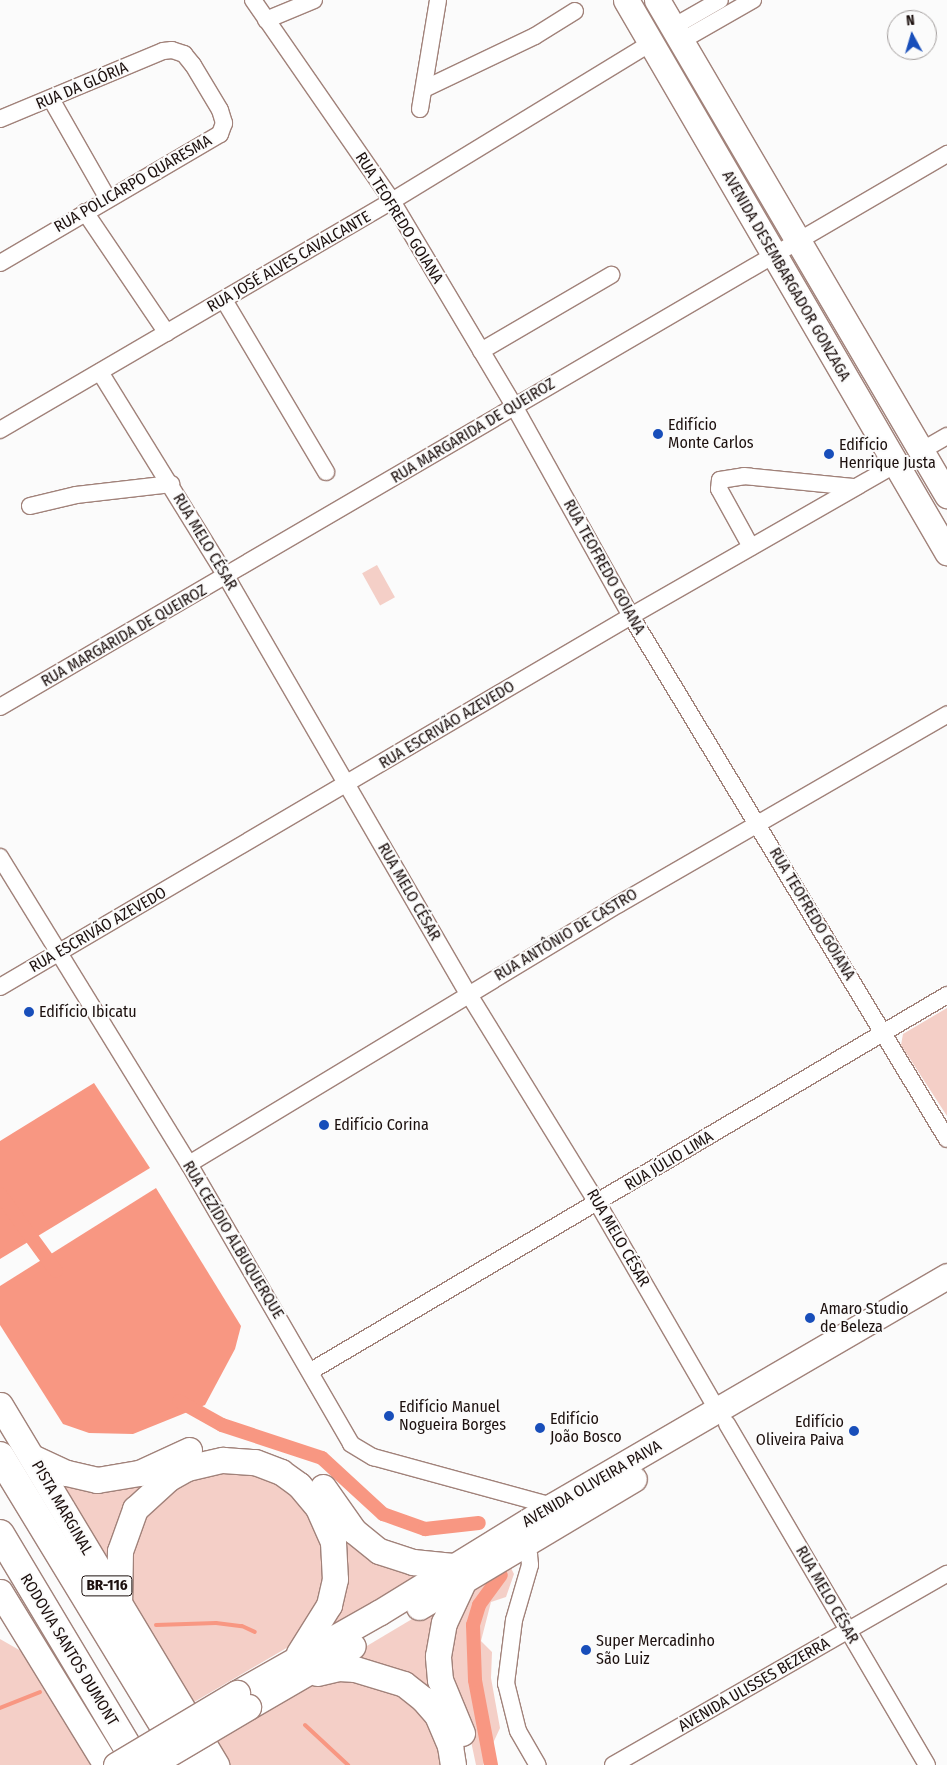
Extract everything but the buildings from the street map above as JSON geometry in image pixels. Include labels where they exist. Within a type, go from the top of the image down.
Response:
[{"type":"highway","name":"BR-116","points":[[0,1456],[188,1765]]},
{"type":"highway","name":"RODOVIA SANTOS DUMONT","points":[[0,1534],[138,1765]]},
{"type":"main road","name":"AVENIDA DESEMBARGADOR GONZAGA","points":[[626,0],[947,552]]},
{"type":"main road","name":"AVENIDA DESEMBARGADOR GONZAGA","points":[[657,0],[947,495]]},
{"type":"main road","name":"AVENIDA OLIVEIRA PAIVA","points":[[459,1573],[523,1546],[947,1276]]},
{"type":"main road","name":"AVENIDA OLIVEIRA PAIVA","points":[[242,1700],[459,1573],[552,1506],[723,1418],[947,1296]]},
{"type":"main road","name":"PISTA MARGINAL","points":[[0,1405],[216,1765]]},
{"type":"main road","points":[[32,1457],[67,1473],[97,1480],[139,1473],[200,1446],[222,1444],[255,1446],[307,1470],[323,1487],[354,1531],[379,1551],[413,1562],[459,1573],[444,1624],[438,1656],[440,1680],[461,1729],[468,1765]]},
{"type":"main road","points":[[120,1607],[120,1552],[124,1534],[135,1509],[169,1478],[187,1468],[223,1460],[255,1462],[281,1472],[299,1485],[318,1508],[333,1542],[335,1580],[329,1606],[294,1670]]},
{"type":"main road","points":[[0,1592],[106,1765]]},
{"type":"main road","points":[[0,1632],[30,1643]]},
{"type":"main road","points":[[294,1670],[339,1668],[370,1672],[404,1684],[423,1699],[437,1715],[450,1746],[453,1765]]},
{"type":"main road","points":[[116,1765],[242,1700]]},
{"type":"main road","points":[[150,1765],[242,1700]]},
{"type":"street","name":"RUA TEOFREDO GOIANA","points":[[253,0],[392,201],[514,406],[631,616],[758,823],[947,1139]]},
{"type":"street","points":[[266,20],[314,0]]},
{"type":"street","points":[[420,109],[438,0]]},
{"type":"street","points":[[677,34],[720,0]]},
{"type":"street","points":[[677,34],[753,0]]},
{"type":"street","points":[[424,89],[535,36],[575,11]]},
{"type":"street","name":"RUA JOSÉ ALVES CAVALCANTE","points":[[0,430],[392,201],[651,43]]},
{"type":"street","name":"RUA DA GLÓRIA","points":[[0,119],[51,100],[163,51]]},
{"type":"street","name":"RUA POLICARPO QUARESMA","points":[[0,264],[224,129],[224,117],[193,65],[184,54],[163,51]]},
{"type":"street","points":[[51,100],[108,199]]},
{"type":"street","name":"RUA MARGARIDA DE QUEIROZ","points":[[0,707],[227,578],[514,406],[947,154]]},
{"type":"street","points":[[86,212],[168,333]]},
{"type":"street","points":[[481,351],[611,275]]},
{"type":"street","points":[[224,300],[326,472]]},
{"type":"street","name":"RUA MELO CÉSAR","points":[[100,372],[227,578],[468,993],[598,1204],[927,1765]]},
{"type":"street","points":[[921,451],[947,436]]},
{"type":"street","name":"RUA ESCRIVÃO AZEVEDO","points":[[0,987],[631,616],[895,465]]},
{"type":"street","points":[[751,547],[719,489],[720,480],[744,476],[855,488]]},
{"type":"street","points":[[30,506],[76,495],[170,484]]},
{"type":"street","name":"RUA ANTÔNIO DE CASTRO","points":[[189,1164],[468,993],[947,715]]},
{"type":"street","name":"RUA CEZÍDIO ALBUQUERQUE","points":[[0,857],[57,954],[189,1164],[311,1371],[351,1444],[365,1455],[552,1506]]},
{"type":"street","name":"RUA JÚLIO LIMA","points":[[311,1371],[598,1204],[947,995]]},
{"type":"street","points":[[523,1546],[529,1555],[530,1566],[514,1620],[506,1683],[518,1731],[538,1765]]},
{"type":"street","name":"AVENIDA ULISSES BEZERRA","points":[[613,1765],[947,1574]]},
{"type":"shaded area","points":[[377,565],[395,597],[380,606],[362,573]]},
{"type":"shaded area","points":[[947,1008],[947,1116],[901,1045],[903,1034]]},
{"type":"shaded area","points":[[94,1083],[150,1168],[0,1259],[0,1141]]},
{"type":"shaded area","points":[[156,1188],[241,1326],[235,1349],[205,1405],[133,1434],[89,1433],[63,1424],[0,1325],[0,1286]]},
{"type":"shaded area","points":[[243,1449],[273,1458],[301,1475],[319,1492],[348,1536],[374,1556],[411,1569],[430,1569],[322,1632],[336,1602],[341,1569],[338,1535],[328,1511],[315,1493],[285,1468],[255,1455],[209,1452],[190,1457],[160,1473],[137,1494],[122,1516],[112,1545],[111,1580],[45,1468],[72,1482],[108,1485],[145,1476],[185,1455],[206,1450]]},
{"type":"shaded area","points":[[228,1465],[283,1481],[317,1519],[328,1586],[295,1643],[189,1705],[132,1614],[125,1548],[163,1487]]},
{"type":"shaded area","points":[[508,1562],[514,1574],[506,1597],[491,1602],[481,1641],[492,1652],[491,1678],[500,1728],[483,1765],[476,1765],[468,1727],[443,1662],[463,1597]]},
{"type":"shaded area","points":[[449,1597],[441,1710],[340,1662]]},
{"type":"shaded area","points":[[0,1639],[21,1651],[43,1675],[96,1761],[90,1765],[0,1765]]},
{"type":"shaded area","points":[[319,1678],[382,1680],[432,1720],[447,1765],[224,1765],[209,1740]]},
{"type":"waterway","points":[[0,1194],[56,1271]]},
{"type":"waterway","points":[[179,1401],[222,1425],[322,1458],[383,1514],[425,1529],[479,1523]]},
{"type":"waterway","points":[[491,1765],[475,1680],[473,1625],[479,1605],[501,1575]]},
{"type":"waterway","points":[[156,1625],[216,1623],[242,1626],[255,1632]]},
{"type":"waterway","points":[[0,1708],[40,1692]]},
{"type":"waterway","points":[[305,1725],[348,1765]]},
{"type":"place","name":"Edifício Monte Carlos","points":[[658,434]]},
{"type":"place","name":"Edifício Henrique Justa","points":[[829,454]]},
{"type":"place","name":"Edifício Ibicatu","points":[[29,1012]]},
{"type":"place","name":"Edifício Corina","points":[[324,1125]]},
{"type":"place","name":"Amaro Studio de Beleza","points":[[810,1318]]},
{"type":"place","name":"Edifício Manuel Nogueira Borges","points":[[389,1416]]},
{"type":"place","name":"Edifício João Bosco","points":[[540,1428]]},
{"type":"place","name":"Edifício Oliveira Paiva","points":[[854,1431]]},
{"type":"place","name":"Super Mercadinho São Luiz","points":[[586,1650]]}]
